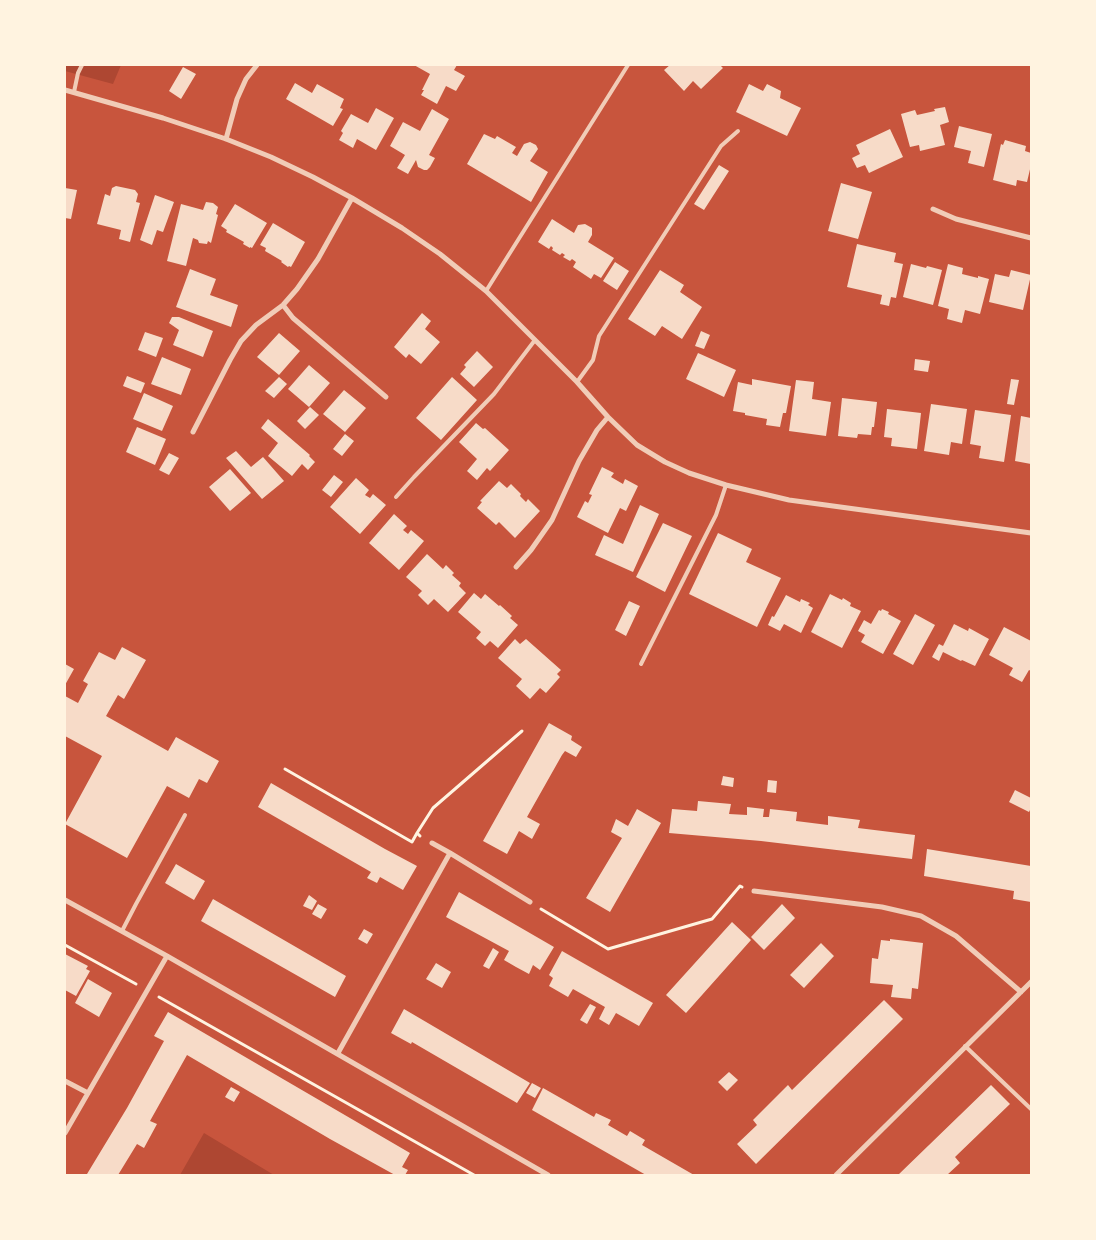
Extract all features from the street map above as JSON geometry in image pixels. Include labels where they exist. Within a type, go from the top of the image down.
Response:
[{"type":"street","points":[[226,139],[237,99],[246,79],[257,65]]},
{"type":"street","points":[[65,90],[164,118],[226,139],[271,157],[352,198],[402,228],[440,254],[486,291],[637,445],[665,462],[689,473],[789,500],[1031,533]]},
{"type":"street","points":[[193,432],[241,341],[256,325],[283,305],[297,289],[318,259],[352,198]]},
{"type":"street","points":[[933,209],[956,219],[1031,238]]},
{"type":"street","points":[[283,305],[293,318],[386,397]]},
{"type":"street","points":[[516,567],[531,550],[552,520],[579,461],[597,430],[608,417]]},
{"type":"street","points":[[432,843],[530,902]]},
{"type":"street","points":[[338,1053],[450,854]]},
{"type":"street","points":[[754,891],[882,907],[921,916],[956,936],[1021,992]]},
{"type":"street","points":[[65,900],[168,956],[548,1175]]},
{"type":"street","points":[[65,1132],[168,956]]},
{"type":"street","points":[[836,1175],[1031,982]]},
{"type":"street","points":[[65,1081],[88,1094]]},
{"type":"lane","points":[[74,92],[78,73],[82,65]]},
{"type":"lane","points":[[486,291],[628,65]]},
{"type":"lane","points":[[577,382],[593,360],[599,336],[721,146],[738,131]]},
{"type":"lane","points":[[396,497],[494,394],[535,340]]},
{"type":"lane","points":[[641,664],[716,515],[726,484]]},
{"type":"lane","points":[[122,931],[185,815]]},
{"type":"lane","points":[[965,1046],[1031,1109]]},
{"type":"path","points":[[285,769],[412,842],[432,808],[522,731]]},
{"type":"path","points":[[416,833],[432,843]]},
{"type":"path","points":[[530,902],[608,949],[712,919],[740,886],[754,891]]},
{"type":"path","points":[[65,945],[474,1175]]},
{"type":"shaded area","points":[[65,65],[121,65],[113,84],[65,71]]},
{"type":"shaded area","points":[[204,1133],[274,1175],[180,1175]]},
{"type":"building","points":[[414,65],[457,65],[454,70],[465,76],[456,91],[446,86],[437,104],[421,95],[430,74]]},
{"type":"building","points":[[670,65],[720,65],[723,68],[701,89],[693,81],[684,91],[664,70]]},
{"type":"building","points":[[183,67],[196,74],[181,99],[169,91]]},
{"type":"building","points":[[295,83],[312,93],[317,84],[344,99],[340,108],[343,109],[333,126],[286,99]]},
{"type":"building","points":[[749,84],[763,91],[767,84],[781,91],[780,98],[801,108],[787,136],[736,112]]},
{"type":"building","points":[[945,107],[949,122],[940,125],[945,145],[920,151],[919,145],[910,147],[901,114],[915,110],[917,115]]},
{"type":"building","points":[[376,108],[394,118],[376,150],[357,139],[353,148],[339,140],[343,133],[341,131],[351,114],[368,123]]},
{"type":"building","points":[[432,109],[449,119],[429,155],[435,158],[427,170],[418,167],[416,160],[408,174],[397,168],[405,155],[390,146],[403,122],[420,131]]},
{"type":"building","points":[[959,126],[992,134],[984,167],[968,163],[971,151],[954,147]]},
{"type":"building","points":[[890,129],[903,157],[869,173],[865,165],[857,168],[852,158],[860,154],[856,145]]},
{"type":"building","points":[[484,134],[495,139],[497,136],[516,147],[512,153],[517,156],[524,144],[530,142],[536,145],[538,149],[530,161],[548,172],[531,202],[467,164]]},
{"type":"building","points":[[1005,140],[1026,146],[1025,151],[1031,153],[1031,165],[1027,182],[1017,180],[1016,186],[993,180],[1001,144],[1003,145]]},
{"type":"building","points":[[719,165],[729,171],[704,210],[694,204]]},
{"type":"building","points":[[841,183],[872,192],[858,239],[828,231]]},
{"type":"building","points":[[116,186],[135,190],[138,194],[136,202],[140,203],[130,242],[119,239],[121,230],[97,224],[105,194],[110,196],[112,188]]},
{"type":"building","points":[[65,188],[77,190],[71,219],[65,218]]},
{"type":"building","points":[[155,195],[174,202],[163,232],[157,230],[152,245],[140,240]]},
{"type":"building","points":[[206,202],[213,203],[218,207],[216,214],[218,215],[211,243],[208,241],[207,244],[199,243],[198,240],[193,238],[186,266],[167,261],[181,204],[203,210]]},
{"type":"building","points":[[235,204],[267,223],[252,248],[226,232],[227,230],[221,226]]},
{"type":"building","points":[[552,219],[574,233],[578,225],[585,224],[592,228],[592,235],[588,242],[614,258],[601,278],[594,274],[591,279],[573,267],[576,262],[572,259],[570,261],[563,257],[565,255],[562,253],[560,255],[552,250],[551,246],[549,249],[538,242]]},
{"type":"building","points":[[273,223],[305,242],[291,267],[288,267],[265,251],[266,248],[260,245]]},
{"type":"building","points":[[857,244],[896,253],[894,262],[903,264],[896,298],[891,297],[889,306],[880,304],[882,295],[847,287]]},
{"type":"building","points":[[615,262],[629,271],[617,290],[603,281]]},
{"type":"building","points":[[911,264],[942,270],[933,305],[903,297]]},
{"type":"building","points":[[948,264],[963,268],[962,274],[989,279],[980,314],[965,310],[962,323],[947,319],[949,309],[938,306]]},
{"type":"building","points":[[190,269],[216,279],[210,295],[238,305],[231,327],[176,307]]},
{"type":"building","points":[[660,270],[684,285],[680,292],[702,307],[682,339],[662,326],[655,336],[628,319]]},
{"type":"building","points":[[1011,270],[1031,275],[1023,310],[989,302],[995,274],[1009,277]]},
{"type":"building","points":[[422,313],[431,321],[425,329],[440,342],[421,364],[409,354],[406,358],[394,347]]},
{"type":"building","points":[[172,317],[179,317],[213,331],[203,357],[173,345],[179,330],[169,323]]},
{"type":"building","points":[[701,331],[710,335],[704,349],[695,346]]},
{"type":"building","points":[[145,332],[163,338],[156,357],[138,350]]},
{"type":"building","points":[[279,333],[300,351],[279,375],[257,357]]},
{"type":"building","points":[[477,351],[493,367],[474,387],[460,374],[466,367],[464,365]]},
{"type":"building","points":[[698,353],[736,370],[724,397],[686,379]]},
{"type":"building","points":[[162,357],[191,369],[181,395],[151,384]]},
{"type":"building","points":[[915,359],[930,361],[928,372],[914,370]]},
{"type":"building","points":[[309,365],[330,383],[309,407],[288,389]]},
{"type":"building","points":[[127,376],[145,383],[141,393],[123,386]]},
{"type":"building","points":[[279,377],[287,384],[274,398],[265,391]]},
{"type":"building","points":[[452,377],[477,400],[441,440],[416,418]]},
{"type":"building","points":[[752,379],[791,386],[786,413],[783,413],[780,427],[766,425],[767,419],[733,411],[738,382],[752,385]]},
{"type":"building","points":[[1011,379],[1019,380],[1014,405],[1007,404]]},
{"type":"building","points":[[796,380],[814,382],[812,399],[831,402],[826,436],[789,431]]},
{"type":"building","points":[[344,390],[366,408],[345,432],[323,414]]},
{"type":"building","points":[[144,393],[173,406],[162,431],[133,419]]},
{"type":"building","points":[[842,398],[877,402],[874,427],[872,427],[871,435],[858,434],[857,438],[838,436]]},
{"type":"building","points":[[931,404],[967,409],[962,444],[951,442],[949,455],[924,451]]},
{"type":"building","points":[[310,407],[319,415],[305,429],[297,421]]},
{"type":"building","points":[[887,409],[921,413],[917,449],[891,446],[892,438],[884,437]]},
{"type":"building","points":[[975,410],[1011,415],[1004,462],[979,458],[981,446],[970,444]]},
{"type":"building","points":[[1021,416],[1031,418],[1031,464],[1015,461]]},
{"type":"building","points":[[268,419],[310,455],[315,462],[308,470],[302,464],[292,476],[268,456],[278,443],[261,428]]},
{"type":"building","points":[[476,423],[483,429],[485,428],[509,450],[490,471],[487,468],[477,480],[467,471],[477,459],[459,442]]},
{"type":"building","points":[[137,427],[166,439],[155,465],[126,452]]},
{"type":"building","points":[[345,434],[354,441],[342,456],[333,449]]},
{"type":"building","points":[[236,451],[251,467],[263,457],[284,481],[262,499],[226,458]]},
{"type":"building","points":[[169,453],[179,458],[169,475],[159,470]]},
{"type":"building","points":[[602,467],[614,473],[611,477],[623,484],[625,479],[638,486],[626,511],[620,508],[608,533],[577,517],[585,501],[588,503],[592,495],[589,494]]},
{"type":"building","points":[[230,469],[251,493],[230,511],[209,487]]},
{"type":"building","points":[[334,475],[343,482],[331,497],[322,490]]},
{"type":"building","points":[[356,478],[369,490],[365,495],[370,498],[373,494],[386,505],[360,534],[330,507]]},
{"type":"building","points":[[499,481],[507,488],[511,484],[526,502],[528,499],[540,511],[515,538],[499,522],[496,525],[477,508],[482,502],[480,501]]},
{"type":"building","points":[[640,505],[659,514],[633,572],[595,555],[604,535],[623,544]]},
{"type":"building","points":[[394,514],[407,526],[403,530],[408,534],[411,530],[424,541],[399,570],[369,543]]},
{"type":"building","points":[[663,523],[692,536],[665,592],[636,577]]},
{"type":"building","points":[[718,533],[752,549],[746,562],[781,578],[757,627],[689,594]]},
{"type":"building","points":[[427,554],[443,569],[446,565],[454,573],[452,575],[461,583],[459,586],[466,593],[448,612],[434,599],[428,605],[418,595],[422,591],[406,577]]},
{"type":"building","points":[[474,593],[481,599],[485,594],[512,616],[510,618],[518,625],[498,648],[490,641],[485,646],[476,638],[481,632],[458,612]]},
{"type":"building","points":[[830,594],[842,600],[843,598],[851,603],[850,606],[861,611],[842,648],[811,632]]},
{"type":"building","points":[[786,595],[800,602],[801,599],[810,603],[808,605],[813,608],[801,633],[784,624],[780,631],[768,625]]},
{"type":"building","points":[[629,601],[640,606],[626,636],[615,630]]},
{"type":"building","points":[[882,609],[901,621],[883,654],[861,642],[865,635],[858,631],[864,620],[871,624],[879,610],[881,611]]},
{"type":"building","points":[[915,614],[935,625],[913,665],[893,654]]},
{"type":"building","points":[[954,624],[968,631],[969,628],[989,639],[975,666],[943,652],[939,661],[932,657],[939,644],[943,646]]},
{"type":"building","points":[[1004,627],[1031,641],[1031,671],[1029,670],[1022,682],[1009,675],[1013,668],[989,655]]},
{"type":"building","points":[[515,639],[520,644],[526,639],[561,670],[557,674],[560,677],[546,693],[540,688],[530,699],[516,686],[522,679],[498,658]]},
{"type":"building","points":[[122,647],[146,660],[124,699],[118,695],[106,716],[168,751],[176,737],[219,761],[207,783],[199,779],[189,798],[167,786],[127,858],[65,824],[102,756],[65,736],[65,696],[78,703],[88,684],[83,681],[99,652],[115,660]]},
{"type":"building","points":[[65,664],[74,669],[65,685]]},
{"type":"building","points":[[549,723],[572,736],[571,740],[582,747],[576,757],[565,751],[527,817],[540,824],[532,839],[519,831],[507,854],[483,841]]},
{"type":"building","points":[[723,776],[734,778],[733,787],[721,785]]},
{"type":"building","points":[[768,780],[777,781],[776,793],[767,792]]},
{"type":"building","points":[[271,783],[417,866],[403,890],[380,877],[377,883],[367,878],[371,872],[258,807]]},
{"type":"building","points":[[1015,790],[1031,798],[1029,812],[1009,802]]},
{"type":"building","points":[[698,801],[731,804],[729,814],[747,815],[747,807],[764,809],[763,817],[769,817],[770,809],[797,812],[796,821],[828,825],[828,816],[860,820],[858,828],[915,835],[912,859],[761,841],[669,833],[672,809],[697,811]]},
{"type":"building","points":[[637,809],[661,823],[610,912],[586,898],[622,838],[611,832],[616,819],[628,826]]},
{"type":"building","points":[[927,849],[1031,866],[1031,902],[1013,899],[1014,891],[924,876]]},
{"type":"building","points":[[176,864],[205,881],[194,900],[165,883]]},
{"type":"building","points":[[459,892],[554,947],[540,970],[533,965],[529,974],[516,967],[504,960],[509,951],[446,917]]},
{"type":"building","points":[[309,895],[317,901],[312,910],[303,906]]},
{"type":"building","points":[[213,899],[346,976],[335,997],[201,921]]},
{"type":"building","points":[[318,904],[327,909],[321,919],[312,914]]},
{"type":"building","points":[[782,904],[795,918],[764,950],[751,937]]},
{"type":"building","points":[[732,922],[751,940],[686,1013],[666,995]]},
{"type":"building","points":[[364,929],[373,934],[367,944],[358,939]]},
{"type":"building","points":[[890,939],[923,943],[918,989],[912,988],[911,999],[891,997],[893,985],[870,983],[872,958],[878,959],[881,940],[890,941]]},
{"type":"building","points":[[821,943],[834,956],[804,988],[790,975]]},
{"type":"building","points":[[493,948],[499,952],[489,969],[483,966]]},
{"type":"building","points":[[562,951],[653,1003],[639,1026],[616,1013],[609,1025],[599,1019],[605,1007],[573,989],[568,997],[549,986],[553,978],[549,975]]},
{"type":"building","points":[[65,954],[88,966],[86,969],[90,971],[76,996],[65,990]]},
{"type":"building","points":[[436,963],[451,972],[442,988],[426,979]]},
{"type":"building","points":[[88,979],[112,993],[99,1017],[75,1003]]},
{"type":"building","points":[[884,1000],[903,1019],[756,1164],[737,1144],[757,1125],[753,1120],[788,1085],[792,1090]]},
{"type":"building","points":[[590,1004],[596,1007],[587,1024],[580,1020]]},
{"type":"building","points":[[404,1009],[530,1083],[517,1103],[412,1042],[411,1044],[391,1033]]},
{"type":"building","points":[[168,1012],[410,1153],[402,1167],[408,1170],[405,1175],[395,1175],[187,1055],[150,1121],[157,1124],[144,1148],[137,1144],[118,1175],[87,1174],[127,1108],[164,1041],[154,1036]]},
{"type":"building","points":[[729,1072],[738,1080],[727,1091],[718,1082]]},
{"type":"building","points":[[532,1083],[541,1088],[535,1098],[526,1093]]},
{"type":"building","points":[[991,1085],[1010,1104],[955,1157],[960,1163],[947,1175],[898,1175]]},
{"type":"building","points":[[231,1087],[240,1092],[234,1102],[225,1097]]},
{"type":"building","points":[[543,1088],[594,1117],[596,1113],[611,1120],[608,1125],[627,1136],[630,1131],[645,1140],[642,1145],[694,1175],[646,1175],[532,1110]]}]
